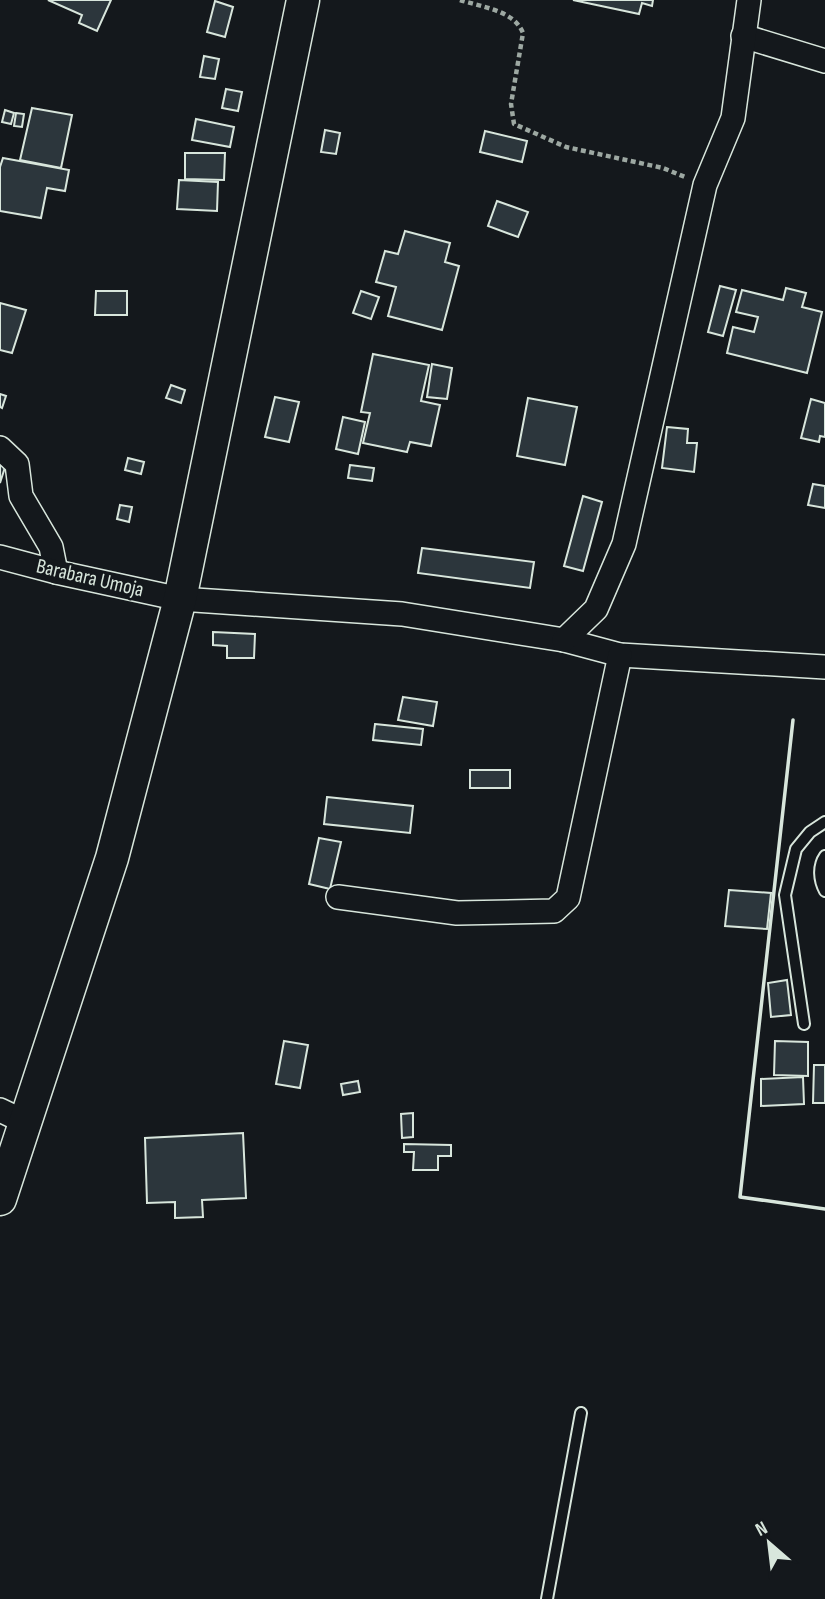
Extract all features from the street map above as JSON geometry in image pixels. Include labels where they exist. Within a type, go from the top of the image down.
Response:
[{"type":"street","points":[[0,1199],[12,1116],[112,858],[180,599],[303,0]]},
{"type":"street","points":[[564,640],[596,609],[624,544],[705,185],[733,118],[749,0]]},
{"type":"street","points":[[743,36],[825,61]]},
{"type":"street","points":[[0,448],[17,464],[21,496],[51,547],[56,572]]},
{"type":"street","name":"Barabara Umoja","points":[[0,557],[180,599],[402,614],[564,640],[620,656],[825,667]]},
{"type":"street","points":[[338,897],[457,913],[554,911],[568,898],[620,656]]},
{"type":"lane","points":[[804,1024],[785,895],[796,849],[810,832],[825,822]]},
{"type":"lane","points":[[825,856],[820,863],[820,880],[825,891]]},
{"type":"lane","points":[[547,1599],[582,1413]]},
{"type":"path","points":[[460,0],[507,15],[519,24],[523,33],[511,104],[514,124],[566,146],[663,168],[705,185]]},
{"type":"building","points":[[48,0],[111,0],[97,31],[79,23],[82,15]]},
{"type":"building","points":[[573,0],[653,0],[652,6],[642,3],[639,14]]},
{"type":"building","points":[[215,1],[233,7],[225,37],[207,32]]},
{"type":"building","points":[[204,56],[219,59],[215,79],[200,77]]},
{"type":"building","points":[[226,89],[242,92],[238,111],[222,108]]},
{"type":"building","points":[[32,108],[72,115],[61,168],[20,160]]},
{"type":"building","points":[[5,110],[14,113],[11,124],[2,122]]},
{"type":"building","points":[[16,113],[24,114],[22,127],[14,126]]},
{"type":"building","points":[[196,119],[234,127],[230,147],[192,140]]},
{"type":"building","points":[[325,130],[340,133],[336,154],[321,152]]},
{"type":"building","points":[[485,131],[527,141],[522,162],[480,152]]},
{"type":"building","points":[[185,153],[225,153],[224,180],[185,179]]},
{"type":"building","points":[[3,158],[69,170],[65,191],[47,188],[41,218],[0,211],[0,167]]},
{"type":"building","points":[[179,180],[218,182],[217,211],[177,209]]},
{"type":"building","points":[[497,201],[528,212],[518,237],[488,226]]},
{"type":"building","points":[[405,231],[450,243],[445,262],[459,266],[442,330],[388,316],[396,287],[376,282],[385,251],[398,254]]},
{"type":"building","points":[[720,286],[736,290],[723,336],[708,332]]},
{"type":"building","points":[[786,288],[806,293],[802,307],[822,312],[807,373],[727,353],[733,327],[754,332],[758,317],[736,312],[742,290],[783,300]]},
{"type":"building","points":[[96,291],[127,291],[127,315],[95,315]]},
{"type":"building","points":[[361,291],[379,297],[371,319],[353,313]]},
{"type":"building","points":[[0,303],[26,310],[12,353],[0,350]]},
{"type":"building","points":[[373,354],[429,365],[421,401],[440,405],[431,446],[410,442],[407,452],[363,443],[370,413],[361,412]]},
{"type":"building","points":[[432,364],[452,368],[447,399],[427,397]]},
{"type":"building","points":[[171,385],[185,390],[181,403],[166,398]]},
{"type":"building","points":[[0,394],[6,396],[2,408],[0,407]]},
{"type":"building","points":[[275,397],[299,402],[289,442],[265,437]]},
{"type":"building","points":[[528,398],[577,407],[565,465],[517,456]]},
{"type":"building","points":[[811,399],[825,403],[825,437],[820,436],[819,442],[801,438]]},
{"type":"building","points":[[343,417],[365,422],[358,454],[336,449]]},
{"type":"building","points":[[667,427],[688,429],[687,443],[697,443],[694,472],[662,468]]},
{"type":"building","points":[[0,458],[7,461],[0,483]]},
{"type":"building","points":[[128,458],[144,462],[141,474],[125,470]]},
{"type":"building","points":[[350,465],[374,468],[372,481],[348,478]]},
{"type":"building","points":[[813,484],[825,486],[825,508],[808,505]]},
{"type":"building","points":[[583,496],[602,502],[583,571],[564,566]]},
{"type":"building","points":[[120,505],[132,507],[129,522],[117,519]]},
{"type":"building","points":[[422,548],[534,562],[530,588],[418,573]]},
{"type":"building","points":[[213,632],[255,634],[254,658],[227,658],[227,646],[213,645]]},
{"type":"building","points":[[403,697],[437,702],[433,726],[398,720]]},
{"type":"building","points":[[375,724],[423,729],[421,745],[373,740]]},
{"type":"building","points":[[470,770],[510,770],[510,788],[470,788]]},
{"type":"building","points":[[327,797],[413,806],[410,833],[324,824]]},
{"type":"building","points":[[319,838],[341,842],[330,889],[309,884]]},
{"type":"building","points":[[729,890],[771,893],[767,929],[725,926]]},
{"type":"building","points":[[787,980],[791,1015],[771,1017],[768,983]]},
{"type":"building","points":[[284,1041],[308,1045],[300,1088],[276,1084]]},
{"type":"building","points":[[775,1041],[808,1042],[808,1076],[774,1075]]},
{"type":"building","points":[[814,1065],[825,1065],[825,1103],[813,1103]]},
{"type":"building","points":[[803,1077],[804,1104],[761,1106],[761,1079]]},
{"type":"building","points":[[358,1081],[360,1092],[343,1095],[341,1084]]},
{"type":"building","points":[[413,1113],[413,1137],[402,1138],[401,1114]]},
{"type":"building","points":[[243,1133],[246,1198],[202,1200],[203,1217],[175,1218],[175,1202],[147,1203],[145,1138]]},
{"type":"building","points":[[404,1144],[451,1145],[451,1156],[438,1156],[438,1170],[413,1170],[414,1152],[404,1152]]},
{"type":"wall","points":[[793,720],[740,1197],[825,1209]]}]
